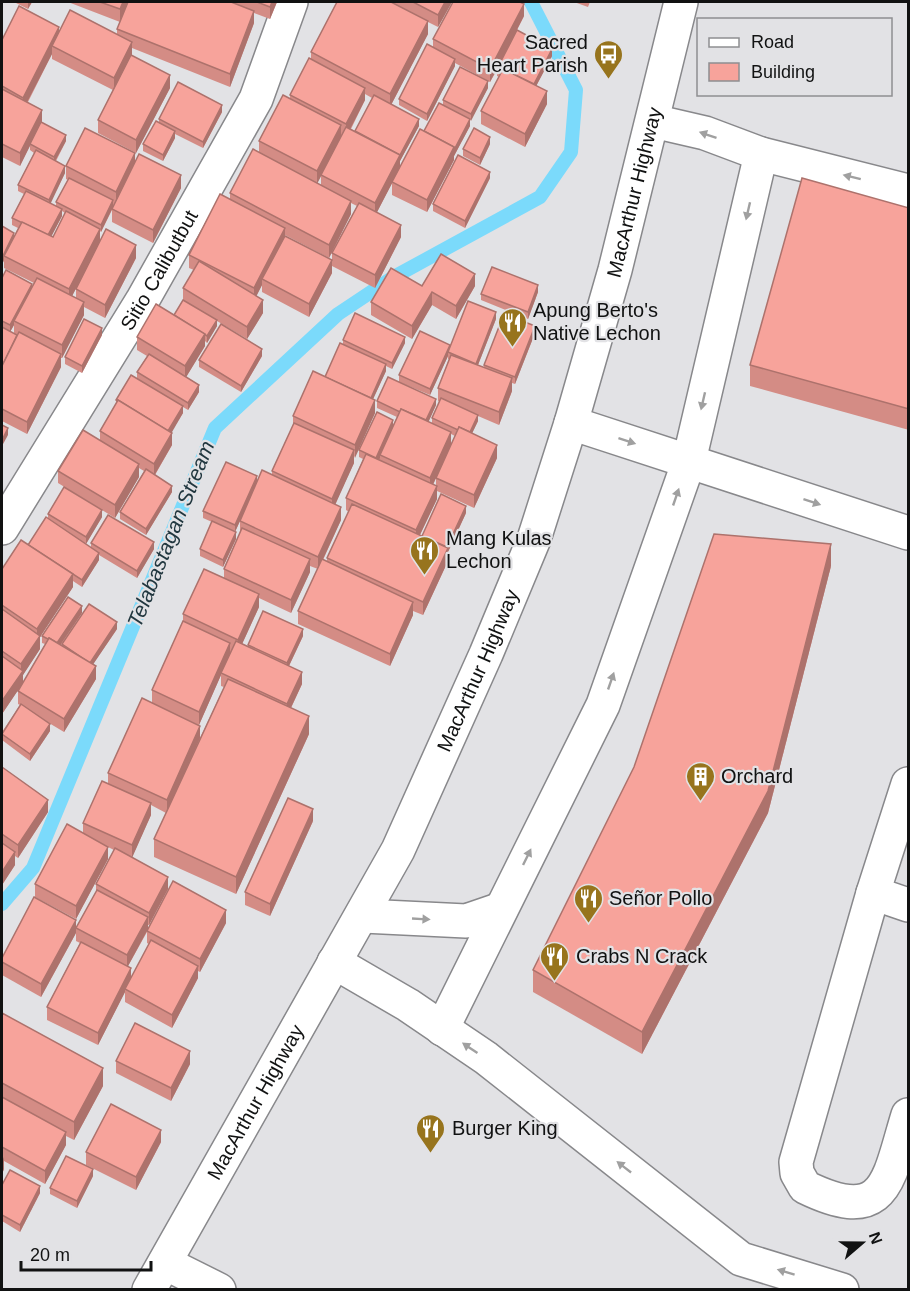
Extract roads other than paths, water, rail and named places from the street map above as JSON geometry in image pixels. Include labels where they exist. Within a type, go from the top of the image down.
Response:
[{"type":"main road","name":"Sitio Calibutbut","points":[[2,528],[142,301],[256,99],[291,2]]},
{"type":"main road","name":"MacArthur Highway","points":[[157,1276],[334,962],[363,916],[440,762],[534,539],[571,423],[615,270],[681,2]]},
{"type":"main road","points":[[653,121],[705,133],[761,154],[909,191]]},
{"type":"main road","points":[[442,1029],[603,705],[689,461],[761,154]]},
{"type":"main road","points":[[571,423],[909,533]]},
{"type":"main road","points":[[909,784],[873,893],[796,1162],[797,1173],[805,1187],[842,1202],[857,1202],[877,1196],[887,1185],[909,1115]]},
{"type":"main road","points":[[873,893],[909,905]]},
{"type":"main road","points":[[363,916],[466,921],[501,909]]},
{"type":"main road","points":[[334,962],[495,1065],[741,1259],[842,1290]]},
{"type":"main road","points":[[157,1276],[219,1290]]},
{"type":"waterway","name":"Telabastagan Stream","points":[[2,904],[33,868],[215,428],[338,314],[392,278],[540,197],[571,152],[576,90],[531,2]]},
{"type":"place","name":"Sacred Heart Parish","points":[[609,80]]},
{"type":"place","name":"Apung Berto's Native Lechon","points":[[512,348]]},
{"type":"place","name":"Mang Kulas Lechon","points":[[425,576]]},
{"type":"place","name":"Orchard","points":[[700,802]]},
{"type":"place","name":"Señor Pollo","points":[[588,924]]},
{"type":"place","name":"Crabs N Crack","points":[[555,982]]},
{"type":"place","name":"Burger King","points":[[431,1154]]}]
